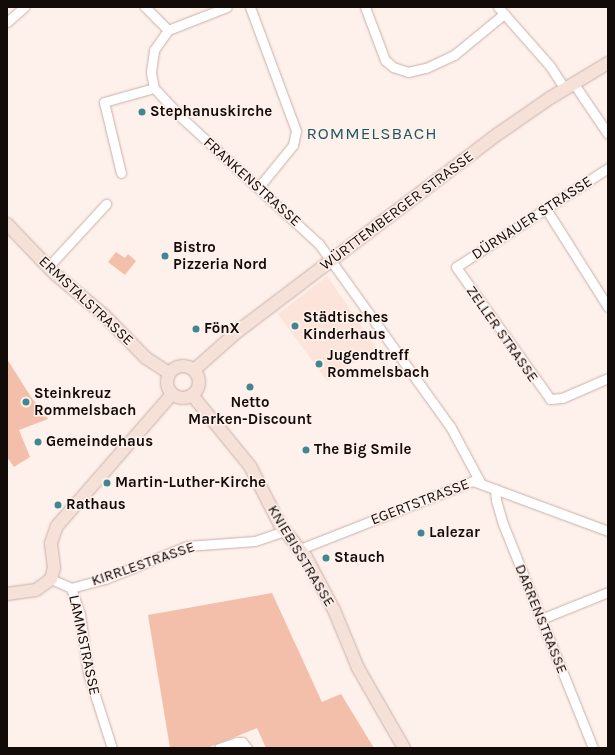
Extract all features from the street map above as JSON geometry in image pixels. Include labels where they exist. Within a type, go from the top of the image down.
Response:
[{"type":"main road","name":"WÜRTTEMBERGER STRASSE","points":[[194,370],[237,332],[512,123],[608,63]]},
{"type":"main road","name":"ERMSTALSTRASSE","points":[[7,224],[48,267],[104,315],[146,358],[169,373]]},
{"type":"main road","points":[[183,365],[194,370],[199,383],[192,395],[182,398],[172,394],[166,384],[169,373],[175,368],[183,365]]},
{"type":"main road","points":[[7,594],[36,590],[51,579],[54,568],[51,542],[57,526],[86,490],[172,394]]},
{"type":"main road","name":"KNIEBISSTRASSE","points":[[192,395],[256,474],[284,531],[300,549],[329,601],[365,682],[404,748]]},
{"type":"street","points":[[7,22],[24,7]]},
{"type":"street","points":[[145,7],[168,30]]},
{"type":"street","points":[[121,173],[104,102],[154,88],[151,72],[154,50],[168,30],[209,10],[227,7]]},
{"type":"street","points":[[250,7],[296,131],[293,146],[258,188]]},
{"type":"street","points":[[365,7],[385,60],[392,67],[408,72],[432,66],[454,56],[501,10],[569,86],[608,134]]},
{"type":"street","name":"FRANKENSTRASSE","points":[[154,88],[183,119],[319,244],[453,430],[480,482]]},
{"type":"street","name":"DÜRNAUER STRASSE","points":[[456,267],[608,168]]},
{"type":"street","points":[[48,267],[106,204]]},
{"type":"street","points":[[546,209],[608,307]]},
{"type":"street","name":"ZELLER STRASSE","points":[[456,267],[550,399],[562,398],[608,378]]},
{"type":"street","name":"EGERTSTRASSE","points":[[300,549],[467,482],[480,482],[608,531]]},
{"type":"street","name":"DARRENSTRASSE","points":[[495,488],[496,500],[503,524],[593,748]]},
{"type":"street","name":"KIRRLESTRASSE","points":[[51,579],[71,588],[105,579],[186,546],[256,541],[284,531]]},
{"type":"street","name":"LAMMSTRASSE","points":[[71,588],[80,614],[88,673],[112,748]]},
{"type":"street","points":[[541,619],[608,592]]},
{"type":"street","points":[[220,748],[245,745]]},
{"type":"shaded area","points":[[116,252],[125,258],[128,254],[136,261],[125,275],[108,262]]},
{"type":"shaded area","points":[[327,276],[376,347],[327,381],[278,314]]},
{"type":"shaded area","points":[[7,359],[31,397],[48,419],[19,430],[30,457],[14,467],[7,457]]},
{"type":"shaded area","points":[[272,593],[322,702],[341,694],[374,748],[266,748],[257,728],[207,748],[170,748],[148,615]]},
{"type":"place","name":"Stephanuskirche","points":[[142,112]]},
{"type":"place","name":"Bistro Pizzeria Nord","points":[[165,256]]},
{"type":"place","name":"Städtisches Kinderhaus","points":[[295,326]]},
{"type":"place","name":"FönX","points":[[196,329]]},
{"type":"place","name":"Jugendtreff Rommelsbach","points":[[319,364]]},
{"type":"place","name":"Netto Marken-Discount","points":[[250,387]]},
{"type":"place","name":"Steinkreuz Rommelsbach","points":[[26,402]]},
{"type":"place","name":"Gemeindehaus","points":[[38,442]]},
{"type":"place","name":"The Big Smile","points":[[306,450]]},
{"type":"place","name":"Martin-Luther-Kirche","points":[[107,483]]},
{"type":"place","name":"Rathaus","points":[[58,505]]},
{"type":"place","name":"Lalezar","points":[[421,533]]},
{"type":"place","name":"Stauch","points":[[326,558]]},
{"type":"district","name":"ROMMELSBACH","points":[[372,134]]}]
